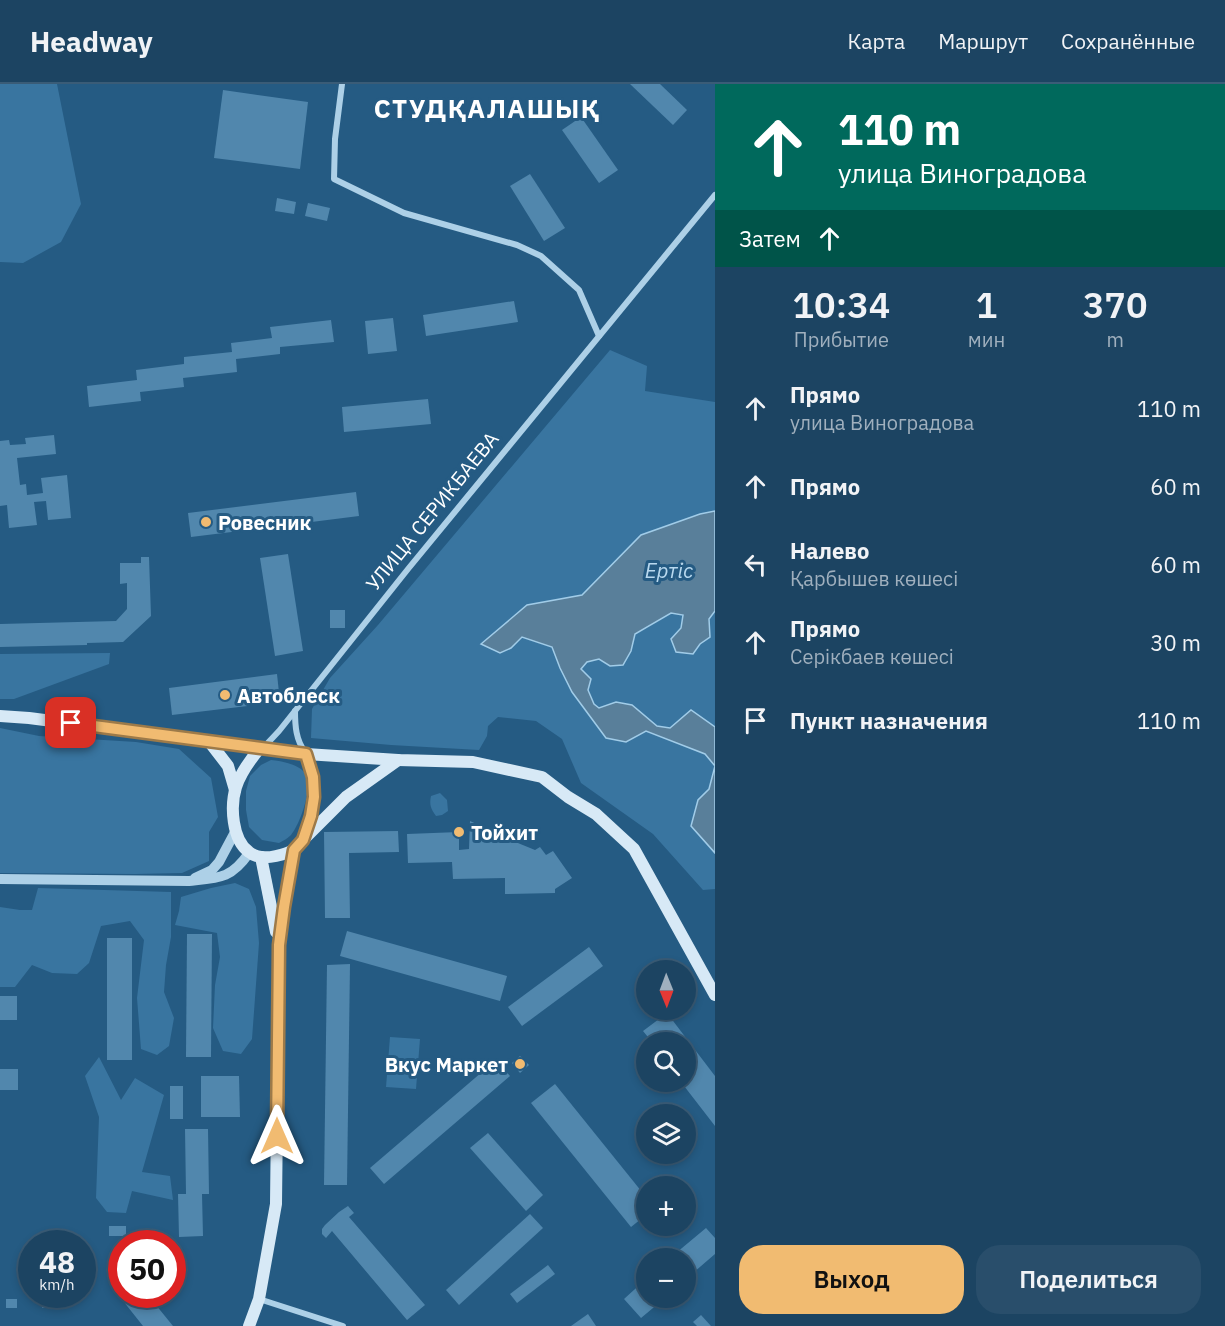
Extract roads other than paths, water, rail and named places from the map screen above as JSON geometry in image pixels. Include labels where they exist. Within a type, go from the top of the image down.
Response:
[{"type":"main road","points":[[0,716],[208,740],[306,754],[473,762],[542,777],[568,797],[596,814],[634,849],[715,995]]},
{"type":"main road","points":[[208,740],[228,766],[235,790]]},
{"type":"main road","points":[[261,748],[248,762],[235,790],[233,810],[235,832],[242,845],[255,855],[277,856],[294,850],[346,797],[398,760]]},
{"type":"main road","points":[[303,840],[311,816],[314,797],[313,777],[306,754]]},
{"type":"main road","points":[[249,1326],[259,1299],[276,1204],[279,945],[294,850]]},
{"type":"main road","points":[[255,855],[279,945]]},
{"type":"street","points":[[342,84],[335,139],[334,179],[404,213],[517,245],[541,256],[579,290],[599,336]]},
{"type":"street","name":"УЛИЦА СЕРИКБАЕВА","points":[[261,748],[279,731],[408,569],[715,195]]},
{"type":"street","points":[[295,710],[299,744],[306,754]]},
{"type":"street","points":[[189,881],[212,870],[219,862],[235,832]]},
{"type":"street","points":[[0,879],[189,881],[213,879],[228,874],[255,855]]},
{"type":"street","points":[[259,1299],[343,1326]]},
{"type":"water","name":"Ертіс","points":[[715,511],[715,611],[709,619],[710,637],[700,644],[693,654],[676,652],[671,639],[681,628],[683,615],[671,613],[635,634],[631,651],[623,665],[610,666],[599,659],[587,662],[581,669],[591,679],[588,690],[594,704],[599,708],[616,702],[632,705],[657,726],[670,728],[691,710],[715,727],[715,766],[705,754],[646,731],[626,742],[606,738],[572,692],[552,647],[522,637],[511,648],[500,653],[481,644],[527,605],[582,595],[641,535]]},
{"type":"water","points":[[715,766],[715,853],[691,826],[698,800],[709,789]]},
{"type":"place","name":"Ровесник","points":[[206,522]]},
{"type":"place","name":"Автоблеск","points":[[225,695]]},
{"type":"place","name":"Тойхит","points":[[459,832]]},
{"type":"place","name":"Вкус Маркет","points":[[520,1064]]},
{"type":"district","name":"СТУДҚАЛАШЫҚ","points":[[487,108]]}]
